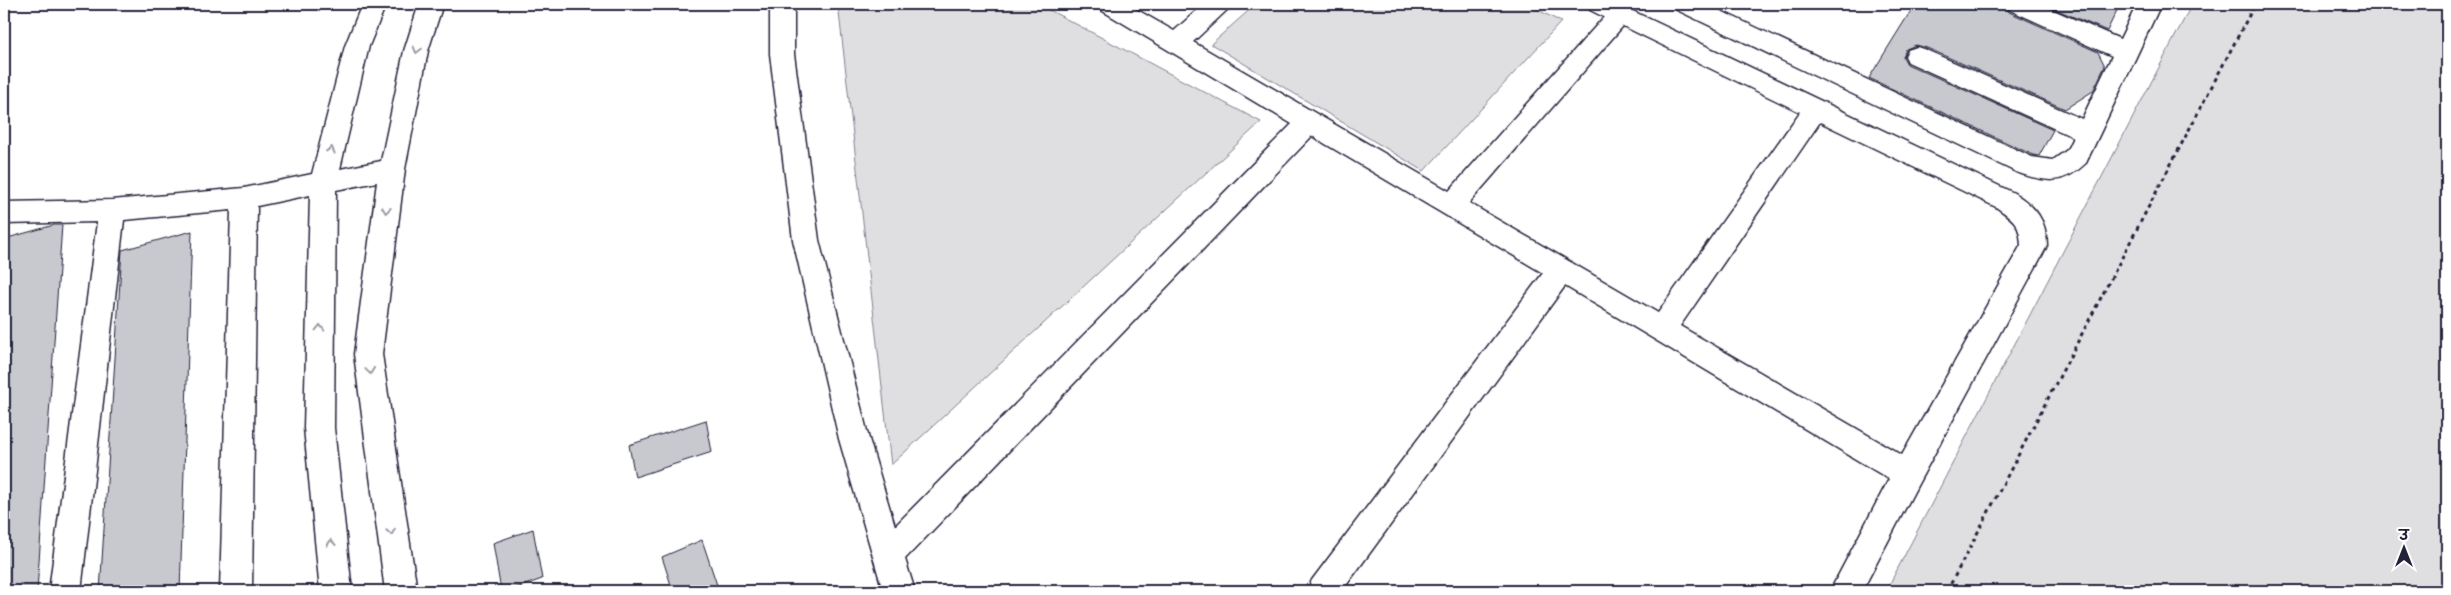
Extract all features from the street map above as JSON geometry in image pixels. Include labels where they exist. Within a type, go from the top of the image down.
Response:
[{"type":"street","points":[[336,591],[319,428],[323,184],[357,46],[374,4]]},
{"type":"street","points":[[401,591],[368,354],[392,169],[416,51],[431,4]]},
{"type":"street","points":[[782,4],[782,54],[806,240],[854,439],[899,591]]},
{"type":"street","points":[[1109,4],[1562,269],[1906,474]]},
{"type":"street","points":[[1177,44],[1219,4]]},
{"type":"street","points":[[2018,4],[2126,52]]},
{"type":"street","points":[[1690,5],[2025,165],[2047,171],[2065,169],[2077,156],[2149,4]]},
{"type":"street","points":[[1452,205],[1609,9],[2005,200],[2027,214],[2035,231],[2034,246],[1906,474],[1846,591]]},
{"type":"street","points":[[1917,56],[2088,132]]},
{"type":"street","points":[[1662,329],[1816,108]]},
{"type":"street","points":[[888,555],[1310,122]]},
{"type":"street","points":[[4,213],[112,210],[244,198],[392,169]]},
{"type":"street","points":[[236,591],[244,198]]},
{"type":"street","points":[[65,591],[112,210]]},
{"type":"street","points":[[1323,591],[1562,269]]},
{"type":"path","points":[[1948,591],[2255,4]]},
{"type":"shaded area","points":[[838,4],[1038,4],[1261,122],[891,465]]},
{"type":"shaded area","points":[[1256,4],[1527,4],[1561,22],[1424,171],[1211,44]]},
{"type":"shaded area","points":[[2192,4],[2447,4],[2447,591],[1886,591]]},
{"type":"building","points":[[1915,4],[2004,4],[2009,12],[2098,52],[2105,66],[2093,91],[2065,109],[1927,48],[1916,45],[1906,49],[1903,57],[1907,64],[2053,130],[2039,156],[2033,155],[1869,78]]},
{"type":"building","points":[[2043,4],[2120,4],[2107,31]]},
{"type":"building","points":[[54,225],[62,225],[37,591],[4,591],[4,239]]},
{"type":"building","points":[[192,231],[180,591],[100,591],[122,250]]},
{"type":"building","points":[[706,420],[712,452],[635,477],[629,445]]},
{"type":"building","points":[[533,529],[542,579],[508,591],[501,591],[493,543]]},
{"type":"building","points":[[702,540],[719,591],[673,591],[662,557]]}]
